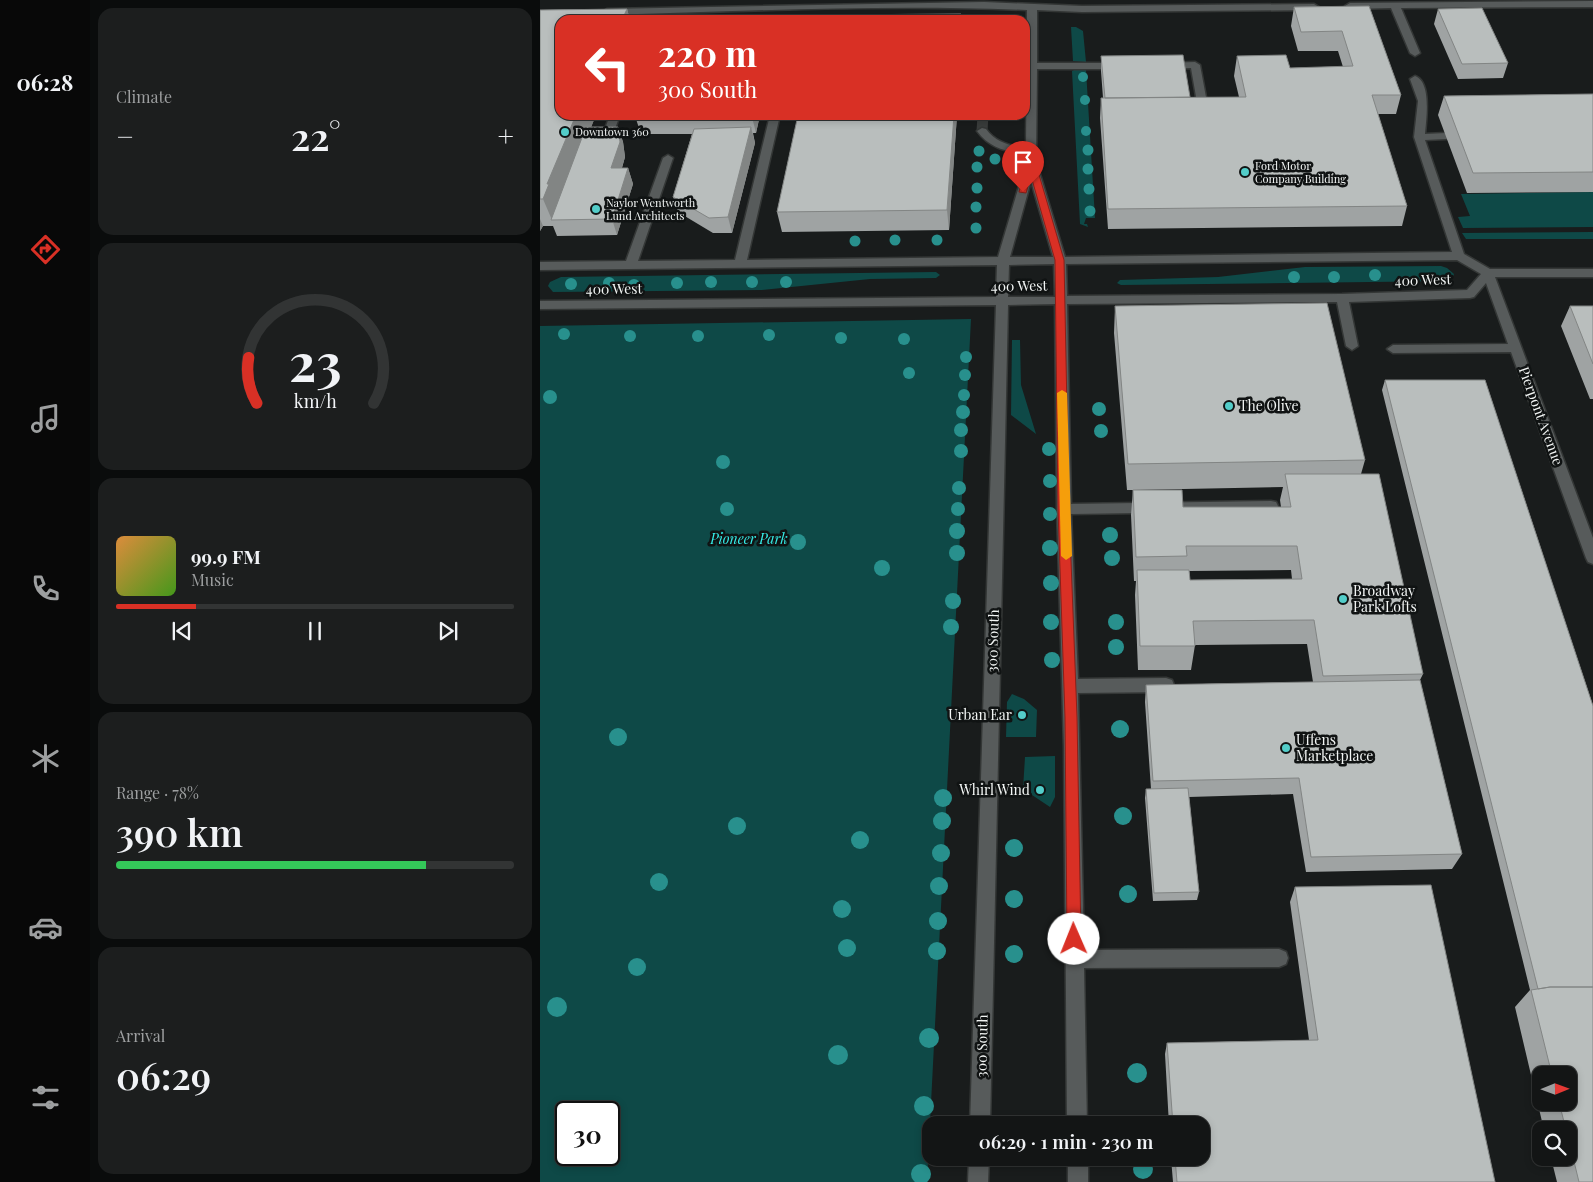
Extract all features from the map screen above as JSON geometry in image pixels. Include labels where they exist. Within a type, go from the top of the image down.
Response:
[{"type":"street","points":[[668,15],[800,7],[1032,6],[1082,9],[1268,4],[1332,7],[1542,2],[1593,4]]},
{"type":"street","name":"300 South","points":[[1030,76],[1032,66],[1032,6]]},
{"type":"street","points":[[1395,6],[1415,53]]},
{"type":"street","points":[[798,15],[800,7]]},
{"type":"street","points":[[597,12],[638,15]]},
{"type":"street","points":[[1032,66],[1128,66]]},
{"type":"street","points":[[1157,66],[1195,66],[1203,108]]},
{"type":"street","points":[[1415,79],[1423,101],[1419,137],[1460,256]]},
{"type":"street","points":[[607,137],[613,120]]},
{"type":"street","points":[[740,263],[774,120]]},
{"type":"street","name":"300 South","points":[[1029,120],[1031,157],[1060,260],[1064,509],[1070,686],[1077,1116]]},
{"type":"street","points":[[982,131],[986,139],[995,144],[1031,157]]},
{"type":"street","points":[[1419,137],[1446,136]]},
{"type":"street","name":"300 South","points":[[980,1116],[1003,261],[1031,157]]},
{"type":"street","points":[[631,265],[668,158]]},
{"type":"street","name":"400 West","points":[[540,266],[1460,256],[1488,273],[1470,294],[1207,303],[1061,300],[540,305]]},
{"type":"street","points":[[1488,273],[1593,274]]},
{"type":"street","name":"Pierpont Avenue","points":[[1488,273],[1593,558]]},
{"type":"street","points":[[1342,298],[1352,346]]},
{"type":"street","points":[[1393,349],[1516,348]]},
{"type":"street","points":[[1064,509],[1271,506]]},
{"type":"street","points":[[1070,686],[1186,684]]},
{"type":"street","points":[[1074,958],[1279,958]]},
{"type":"street","points":[[978,1182],[979,1166]]},
{"type":"street","points":[[1078,1166],[1078,1182]]},
{"type":"green space","points":[[1071,27],[1076,27],[1083,31],[1086,62],[1073,61]]},
{"type":"green space","points":[[1086,70],[1095,218],[1086,218],[1084,224],[1087,224],[1088,227],[1080,224],[1072,71]]},
{"type":"green space","points":[[1593,192],[1593,227],[1463,228],[1458,217],[1470,216],[1461,194]]},
{"type":"green space","points":[[1593,232],[1593,239],[1466,239],[1462,233]]},
{"type":"green space","points":[[1441,266],[1454,274],[1451,281],[1121,285],[1117,283],[1120,280],[1218,277],[1305,267]]},
{"type":"green space","points":[[936,272],[940,275],[936,278],[870,279],[762,290],[553,292],[548,286],[550,282],[561,277]]},
{"type":"green space","name":"Pioneer Park","points":[[971,319],[930,1116],[922,1116],[922,1166],[928,1166],[927,1182],[540,1182],[540,326]]},
{"type":"green space","points":[[1012,340],[1020,340],[1021,385],[1036,434],[1011,415]]},
{"type":"green space","points":[[1012,694],[1024,699],[1037,710],[1036,737],[1006,737],[1007,702]]},
{"type":"green space","points":[[1055,756],[1055,797],[1050,807],[1023,789],[1025,757]]},
{"type":"building","name":"Ford Motor Company Building","points":[[1369,6],[1401,95],[1372,95],[1407,206],[1108,209],[1101,98],[1246,97],[1237,56],[1286,55],[1290,68],[1353,66],[1342,31],[1301,32],[1294,7]]},
{"type":"building","points":[[1482,8],[1508,63],[1462,64],[1438,9]]},
{"type":"building","points":[[627,9],[624,15],[555,15],[555,120],[574,120],[547,184],[549,184],[543,199],[540,199],[540,10]]},
{"type":"building","points":[[961,14],[961,15],[820,15]]},
{"type":"building","points":[[1183,55],[1190,97],[1105,98],[1101,56]]},
{"type":"building","points":[[1593,94],[1593,172],[1473,173],[1444,96]]},
{"type":"building","points":[[797,120],[954,120],[947,210],[777,212]]},
{"type":"building","name":"Naylor Wentworth Lund Architects","points":[[586,127],[618,127],[620,142],[611,168],[628,168],[612,219],[551,220]]},
{"type":"building","points":[[751,127],[728,217],[709,218],[673,197],[694,129]]},
{"type":"building","name":"The Olive","points":[[1327,303],[1365,460],[1128,464],[1115,306]]},
{"type":"building","points":[[1570,306],[1593,306],[1593,364]]},
{"type":"building","points":[[1385,380],[1485,380],[1593,706],[1593,987],[1550,987],[1538,989]]},
{"type":"building","name":"Broadway Park Lofts","points":[[1285,474],[1379,474],[1423,674],[1323,676],[1314,620],[1193,621],[1195,646],[1140,646],[1137,570],[1189,570],[1190,580],[1302,579],[1297,546],[1186,546],[1187,556],[1136,557],[1133,490],[1182,490],[1183,507],[1291,507]]},
{"type":"building","name":"Uffens Marketplace","points":[[1420,680],[1462,854],[1311,857],[1299,778],[1153,781],[1146,685]]},
{"type":"building","points":[[1188,788],[1199,892],[1154,893],[1146,789]]},
{"type":"building","points":[[1431,885],[1495,1182],[1177,1182],[1176,1166],[1210,1166],[1210,1116],[1172,1116],[1167,1043],[1318,1040],[1295,887]]},
{"type":"building","points":[[1550,987],[1593,987],[1593,1182],[1579,1182],[1575,1166],[1577,1166],[1577,1121],[1564,1121],[1561,1111],[1578,1111],[1578,1066],[1550,1066],[1531,990]]},
{"type":"tunnel","points":[[982,131],[983,120]]},
{"type":"slow traffic","points":[[1062,393],[1066,556]]},
{"type":"place","name":"Downtown 360","points":[[565,132]]},
{"type":"place","name":"Ford Motor Company Building","points":[[1245,172]]},
{"type":"place","name":"Naylor Wentworth Lund Architects","points":[[596,209]]},
{"type":"place","name":"The Olive","points":[[1229,406]]},
{"type":"place","name":"Broadway Park Lofts","points":[[1343,599]]},
{"type":"place","name":"Urban Ear","points":[[1022,715]]},
{"type":"place","name":"Uffens Marketplace","points":[[1286,748]]},
{"type":"place","name":"Whirl Wind","points":[[1040,790]]},
{"type":"route","points":[[1023,192],[1031,161],[1060,260],[1062,430],[1071,717],[1074,939]]}]
